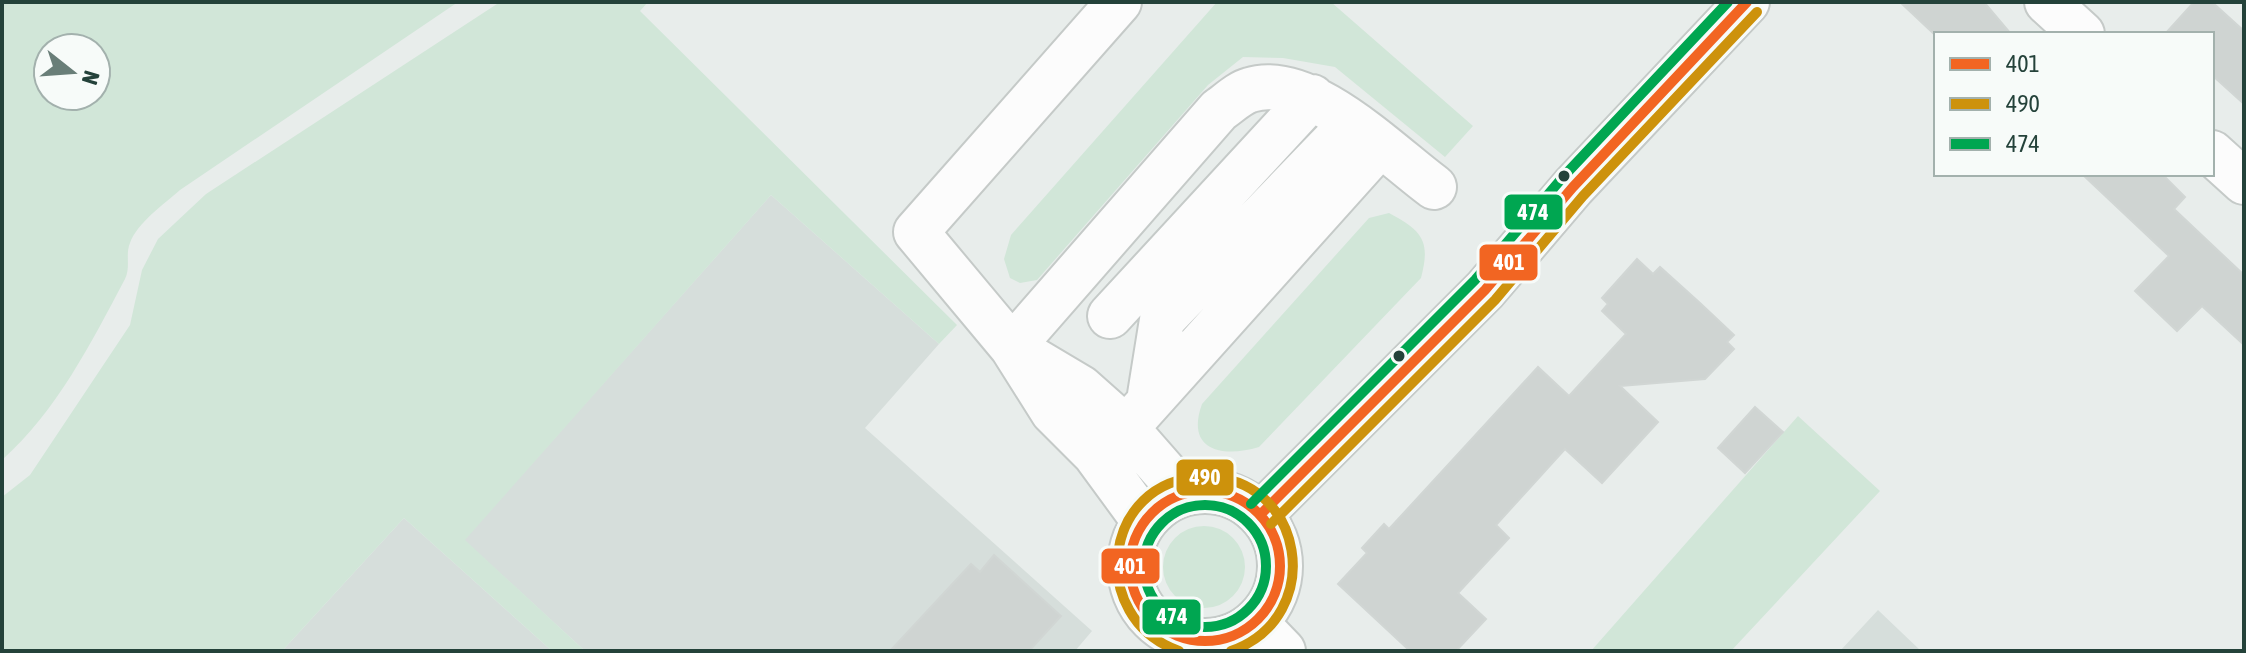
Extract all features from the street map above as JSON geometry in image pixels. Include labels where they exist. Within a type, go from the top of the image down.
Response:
[{"type":"street","points":[[1119,2],[916,232],[1012,347],[1053,412],[1095,454],[1144,521]]},
{"type":"street","points":[[1261,514],[1485,290],[1573,187],[1747,2]]},
{"type":"street","points":[[2047,2],[2080,32]]},
{"type":"street","points":[[1012,347],[1219,110],[1248,90],[1276,87],[1312,97],[1434,187]]},
{"type":"street","points":[[1110,316],[1312,97]]},
{"type":"street","points":[[1137,415],[1162,320],[1365,135]]},
{"type":"street","points":[[2214,155],[2244,182]]},
{"type":"street","points":[[1012,347],[1081,388],[1137,415],[1183,493]]},
{"type":"street","points":[[1211,490],[1238,497],[1261,514],[1273,534],[1280,557],[1279,581],[1270,603],[1269,636],[1234,636],[1209,641],[1149,639],[1144,610],[1133,589],[1130,565],[1133,542],[1144,521],[1162,504],[1183,493],[1211,490]]},
{"type":"shaded area","points":[[771,195],[939,344],[865,428],[1092,631],[1075,651],[585,651],[464,540]]},
{"type":"shaded area","points":[[404,518],[552,651],[282,651]]},
{"type":"shaded area","points":[[1878,610],[1921,651],[1840,651]]},
{"type":"green space","points":[[458,2],[180,190],[145,221],[130,243],[125,279],[86,351],[40,420],[2,460],[2,3]]},
{"type":"green space","points":[[500,2],[648,2],[640,11],[957,325],[939,344],[771,195],[465,540],[585,651],[552,651],[404,518],[282,651],[2,651],[2,497],[30,475],[130,325],[142,270],[158,239],[206,194]]},
{"type":"green space","points":[[1217,2],[1331,2],[1473,126],[1445,157],[1335,67],[1283,58],[1243,57],[1208,85],[1037,280],[1020,283],[1010,278],[1004,259],[1011,235]]},
{"type":"green space","points":[[1389,213],[1409,225],[1421,238],[1425,254],[1421,278],[1259,447],[1221,451],[1203,441],[1198,420],[1202,404],[1369,218]]},
{"type":"green space","points":[[1798,416],[1880,491],[1731,651],[1591,651]]},
{"type":"green space","points":[[1196,526],[1212,526],[1227,533],[1238,544],[1245,567],[1242,583],[1233,596],[1212,608],[1196,608],[1181,601],[1170,590],[1163,575],[1163,559],[1170,544],[1181,533]]},
{"type":"building","points":[[1900,2],[1984,2],[2009,32],[1934,32]]},
{"type":"building","points":[[2194,2],[2212,2],[2244,31],[2244,104],[2214,77],[2214,32],[2167,32]]},
{"type":"building","points":[[2084,176],[2164,176],[2185,197],[2174,209],[2244,275],[2244,345],[2202,306],[2177,331],[2135,291],[2169,256]]},
{"type":"building","points":[[1637,259],[1653,274],[1660,267],[1700,303],[1734,335],[1727,342],[1734,349],[1705,379],[1620,386],[1658,422],[1602,483],[1565,449],[1496,525],[1509,538],[1458,593],[1486,619],[1456,651],[1410,651],[1338,584],[1367,553],[1362,548],[1384,524],[1389,529],[1538,367],[1569,396],[1626,334],[1602,311],[1608,304],[1602,298]]},
{"type":"building","points":[[1755,407],[1783,432],[1745,473],[1718,448]]},
{"type":"building","points":[[994,555],[1061,616],[1029,651],[890,651],[971,564],[980,572]]},
{"type":"transit line","name":"474","points":[[1251,504],[1475,280],[1563,177],[1728,2]]},
{"type":"transit line","name":"401","points":[[1261,514],[1485,290],[1573,187],[1747,2]]},
{"type":"transit line","name":"490","points":[[1271,524],[1495,300],[1583,196],[1757,12]]},
{"type":"transit line","name":"490","points":[[1179,651],[1149,634],[1129,610],[1119,582],[1118,553],[1126,525],[1143,501],[1168,484],[1202,477],[1237,482],[1264,498],[1282,522],[1292,550],[1292,580],[1282,609],[1262,634],[1231,651]]},
{"type":"transit line","name":"401","points":[[1205,491],[1234,497],[1258,513],[1274,537],[1280,566],[1274,595],[1258,619],[1234,635],[1205,641],[1176,635],[1152,619],[1136,595],[1130,566],[1136,537],[1152,513],[1176,497],[1205,491]]},
{"type":"transit line","name":"474","points":[[1205,505],[1228,510],[1248,523],[1261,543],[1266,566],[1261,589],[1248,609],[1228,622],[1205,627],[1182,622],[1162,609],[1149,589],[1144,566],[1149,543],[1162,523],[1182,510],[1205,505]]}]
